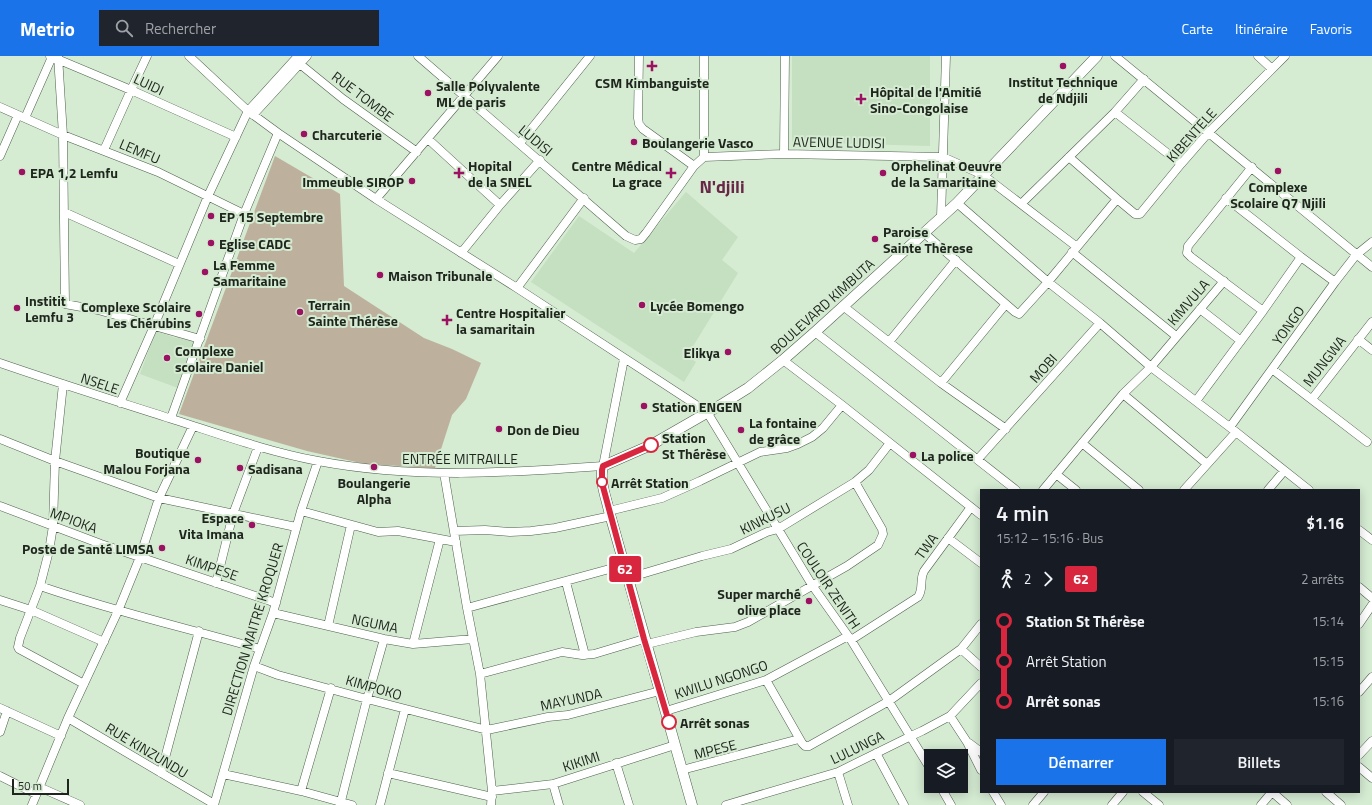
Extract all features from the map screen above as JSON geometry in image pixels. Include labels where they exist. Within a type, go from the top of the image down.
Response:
[{"type":"street","points":[[104,150],[148,56]]},
{"type":"street","points":[[189,56],[251,113],[278,133],[376,199],[517,288],[707,412]]},
{"type":"street","points":[[120,403],[208,196],[236,137],[251,113],[298,60],[307,56]]},
{"type":"street","points":[[418,56],[464,95]]},
{"type":"street","points":[[376,199],[428,140],[498,56]]},
{"type":"street","points":[[639,56],[639,124],[643,129],[694,166],[704,157],[704,56]]},
{"type":"street","points":[[784,154],[785,56]]},
{"type":"street","points":[[941,217],[946,56]]},
{"type":"street","name":"BOULEVARD KIMBUTA","points":[[603,466],[651,445],[748,388],[783,360],[816,332],[957,203],[1097,56]]},
{"type":"street","points":[[1115,56],[1372,267]]},
{"type":"street","points":[[1258,56],[1272,69]]},
{"type":"street","name":"KIBENTELE","points":[[1117,199],[1135,214],[1140,214],[1208,133],[1285,56]]},
{"type":"street","points":[[0,156],[54,57]]},
{"type":"street","points":[[54,57],[63,135],[65,304],[98,310],[200,339]]},
{"type":"street","name":"LUIDI","points":[[54,57],[236,137]]},
{"type":"street","points":[[520,143],[584,58]]},
{"type":"street","name":"RUE TOMBE","points":[[298,60],[343,99],[417,152]]},
{"type":"street","points":[[1021,204],[1115,112],[1144,79]]},
{"type":"street","name":"LUDISI","points":[[464,95],[626,236],[635,240],[641,239],[694,166]]},
{"type":"street","name":"LEMFU","points":[[0,107],[63,135],[158,172],[244,214]]},
{"type":"street","points":[[1115,112],[1181,164]]},
{"type":"street","points":[[171,418],[244,214],[278,133]]},
{"type":"street","points":[[428,140],[500,205]]},
{"type":"street","name":"AVENUE LUDISI","points":[[704,157],[784,154],[943,157],[983,175]]},
{"type":"street","points":[[924,233],[1019,314],[1048,282],[1117,199],[1069,157]]},
{"type":"street","points":[[461,253],[500,205],[540,160]]},
{"type":"street","name":"KIMVULA","points":[[1151,367],[1224,281],[1189,255],[1187,250],[1188,246],[1252,167]]},
{"type":"street","points":[[983,175],[1021,204],[1176,336]]},
{"type":"street","points":[[517,288],[584,198]]},
{"type":"street","points":[[1226,198],[1301,258],[1335,282]]},
{"type":"street","points":[[957,203],[1048,282],[1100,323],[1151,367],[1233,429],[1308,489]]},
{"type":"street","points":[[64,212],[179,264]]},
{"type":"street","name":"YONGO","points":[[1185,489],[1207,464],[1233,429],[1272,369],[1335,282],[1356,255],[1372,242]]},
{"type":"street","points":[[1196,401],[1301,258]]},
{"type":"street","points":[[889,342],[956,260]]},
{"type":"street","points":[[1224,281],[1263,311]]},
{"type":"street","points":[[941,383],[1006,304]]},
{"type":"street","points":[[843,306],[941,383],[1006,429]]},
{"type":"street","points":[[1200,309],[1241,340]]},
{"type":"street","name":"MUNGWA","points":[[1312,399],[1372,322]]},
{"type":"street","name":"MOBI","points":[[978,459],[1100,323]]},
{"type":"street","points":[[816,332],[1015,489]]},
{"type":"street","name":"MUNGWA","points":[[1358,339],[1372,350]]},
{"type":"street","points":[[624,359],[602,470],[602,483],[692,805]]},
{"type":"street","points":[[783,360],[842,404],[980,514]]},
{"type":"street","name":"NSELE","points":[[0,363],[193,426]]},
{"type":"street","points":[[1044,489],[1123,394],[1151,367]]},
{"type":"street","points":[[1272,369],[1367,442]]},
{"type":"street","points":[[63,384],[55,461],[53,526],[49,550],[40,586],[18,647],[19,649],[84,684]]},
{"type":"street","points":[[1123,394],[1207,464]]},
{"type":"street","points":[[454,531],[485,530],[510,532],[555,528],[610,514],[662,498],[760,452],[787,448],[812,437],[823,428],[842,404]]},
{"type":"street","name":"COULOIR ZENITH","points":[[707,412],[812,585],[849,638],[924,759]]},
{"type":"street","points":[[32,805],[60,736],[118,611],[140,557],[159,498],[193,426],[258,447],[318,461]]},
{"type":"street","points":[[0,439],[55,461],[159,498],[296,527]]},
{"type":"street","name":"KINKUSU","points":[[628,578],[731,549],[767,532],[778,530],[855,482],[869,470],[890,443]]},
{"type":"street","points":[[1082,443],[1138,489]]},
{"type":"street","points":[[216,583],[233,514],[258,447]]},
{"type":"street","name":"ENTRÉE MITRAILLE","points":[[318,461],[358,467],[444,473],[525,471],[603,466]]},
{"type":"street","name":"DIRECTION MAITRE KROQUER","points":[[214,805],[254,666],[276,603],[296,527],[318,461]]},
{"type":"street","points":[[1269,489],[1284,471]]},
{"type":"street","points":[[388,773],[492,798],[480,674],[472,639],[444,473]]},
{"type":"street","points":[[1056,474],[1075,489]]},
{"type":"street","points":[[480,674],[562,652],[585,655],[594,654],[646,641],[742,625],[846,566],[878,544],[883,534],[882,529],[855,482]]},
{"type":"street","name":"MPIOKA","points":[[0,506],[140,557]]},
{"type":"street","name":"TWA","points":[[849,638],[918,598],[922,588],[921,577],[924,571],[971,507]]},
{"type":"street","points":[[301,511],[378,532],[398,531],[456,542]]},
{"type":"street","points":[[328,626],[351,525]]},
{"type":"street","points":[[1360,531],[1372,540]]},
{"type":"street","points":[[948,538],[980,562]]},
{"type":"street","points":[[413,644],[440,539]]},
{"type":"street","name":"KIMPESE","points":[[140,557],[276,603]]},
{"type":"street","points":[[467,608],[624,565]]},
{"type":"street","points":[[566,582],[585,655]]},
{"type":"street","points":[[40,586],[118,611],[199,631],[260,649]]},
{"type":"street","points":[[1360,588],[1372,598]]},
{"type":"street","points":[[0,600],[31,610],[104,642]]},
{"type":"street","points":[[1360,623],[1372,605]]},
{"type":"street","name":"NGUMA","points":[[273,613],[384,639],[413,644],[472,639]]},
{"type":"street","points":[[889,701],[961,649],[980,625]]},
{"type":"street","points":[[161,773],[199,631]]},
{"type":"street","name":"KWILU NGONGO","points":[[666,711],[766,680],[849,638]]},
{"type":"street","points":[[341,803],[367,699],[384,639]]},
{"type":"street","points":[[961,649],[980,666]]},
{"type":"street","name":"KIMPOKO","points":[[254,666],[278,675],[332,688],[367,699],[486,730]]},
{"type":"street","points":[[1360,691],[1372,677]]},
{"type":"street","points":[[766,680],[800,739]]},
{"type":"street","name":"LULUNGA","points":[[726,805],[838,772],[910,736],[922,732],[950,716],[980,684]]},
{"type":"street","points":[[301,791],[332,688]]},
{"type":"street","name":"MAYUNDA","points":[[486,730],[548,717],[568,715],[660,691]]},
{"type":"street","name":"MPESE","points":[[682,770],[800,739],[805,746],[808,746],[889,701]]},
{"type":"street","points":[[380,805],[404,709]]},
{"type":"street","points":[[0,732],[4,710],[60,736]]},
{"type":"street","points":[[950,716],[968,742],[980,768]]},
{"type":"street","name":"RUE KINZUNDU","points":[[68,718],[214,805]]},
{"type":"street","points":[[1360,754],[1372,741]]},
{"type":"street","points":[[968,742],[980,751]]},
{"type":"street","name":"KIKIMI","points":[[492,798],[553,784],[675,745]]},
{"type":"street","points":[[876,753],[903,805]]},
{"type":"street","points":[[616,763],[629,805]]},
{"type":"street","points":[[1360,768],[1372,778]]},
{"type":"street","points":[[838,772],[848,805]]},
{"type":"street","points":[[223,774],[301,791],[352,805]]},
{"type":"street","points":[[0,776],[80,805]]},
{"type":"street","points":[[553,784],[559,805]]},
{"type":"street","points":[[944,793],[952,805]]},
{"type":"street","points":[[994,793],[1001,805]]},
{"type":"street","points":[[1033,805],[1042,793]]},
{"type":"street","points":[[1112,805],[1122,793]]},
{"type":"street","points":[[1144,793],[1159,805]]},
{"type":"street","points":[[1261,805],[1271,793]]},
{"type":"street","points":[[1273,793],[1288,805]]},
{"type":"street","points":[[1327,793],[1341,805]]},
{"type":"shaded area","name":"Hôpital de l'Amitié Sino-Congolaise","points":[[792,56],[930,56],[930,146],[792,142]]},
{"type":"shaded area","name":"Terrain Sainte Thérèse","points":[[275,156],[340,194],[344,286],[424,338],[481,363],[466,399],[452,415],[435,468],[365,464],[307,451],[179,414]]},
{"type":"shaded area","name":"Lycée Bomengo","points":[[686,192],[738,237],[722,260],[738,273],[687,356],[696,362],[684,382],[531,282],[579,216],[634,253]]},
{"type":"shaded area","name":"Complexe scolaire Daniel","points":[[156,331],[194,342],[178,388],[140,374]]},
{"type":"bus line","name":"62","points":[[651,445],[603,466],[602,483],[644,639],[647,644],[669,722]]},
{"type":"place","name":"CSM Kimbanguiste","points":[[652,66]]},
{"type":"place","name":"Institut Technique de Ndjili","points":[[1063,66]]},
{"type":"place","name":"Salle Polyvalente ML de paris","points":[[428,93]]},
{"type":"place","name":"Hôpital de l'Amitié Sino-Congolaise","points":[[861,99]]},
{"type":"place","name":"Charcuterie","points":[[304,134]]},
{"type":"place","name":"Boulangerie Vasco","points":[[634,142]]},
{"type":"place","name":"Complexe Scolaire Q7 Njili","points":[[1278,171]]},
{"type":"place","name":"EPA 1,2 Lemfu","points":[[22,172]]},
{"type":"place","name":"Hopital de la SNEL","points":[[459,173]]},
{"type":"place","name":"Centre Médical La grace","points":[[671,173]]},
{"type":"place","name":"Orphelinat Oeuvre de la Samaritaine","points":[[883,173]]},
{"type":"place","name":"Immeuble SIROP","points":[[412,181]]},
{"type":"place","name":"EP 15 Septembre","points":[[211,216]]},
{"type":"place","name":"Paroise Sainte Thèrese","points":[[875,239]]},
{"type":"place","name":"Eglise CADC","points":[[211,243]]},
{"type":"place","name":"La Femme Samaritaine","points":[[205,272]]},
{"type":"place","name":"Maison Tribunale","points":[[380,275]]},
{"type":"place","name":"Lycée Bomengo","points":[[642,305]]},
{"type":"place","name":"Institit Lemfu 3","points":[[17,308]]},
{"type":"place","name":"Terrain Sainte Thérèse","points":[[300,312]]},
{"type":"place","name":"Complexe Scolaire Les Chérubins","points":[[199,314]]},
{"type":"place","name":"Centre Hospitalier la samaritain","points":[[447,320]]},
{"type":"place","name":"Elikya","points":[[728,352]]},
{"type":"place","name":"Complexe scolaire Daniel","points":[[167,358]]},
{"type":"place","name":"Station ENGEN","points":[[644,406]]},
{"type":"place","name":"Don de Dieu","points":[[499,429]]},
{"type":"place","name":"La fontaine de grâce","points":[[741,430]]},
{"type":"place","name":"Station St Thérèse","points":[[651,445]]},
{"type":"place","name":"La police","points":[[913,455]]},
{"type":"place","name":"Boutique Malou Forjana","points":[[198,460]]},
{"type":"place","name":"Boulangerie Alpha","points":[[374,467]]},
{"type":"place","name":"Sadisana","points":[[240,468]]},
{"type":"place","name":"Arrêt Station","points":[[602,482]]},
{"type":"place","name":"Espace Vita Imana","points":[[252,525]]},
{"type":"place","name":"Poste de Santé LIMSA","points":[[162,548]]},
{"type":"place","name":"Super marché olive place","points":[[809,601]]},
{"type":"place","name":"Arrêt sonas","points":[[669,722]]},
{"type":"district","name":"N'djili","points":[[722,186]]}]
